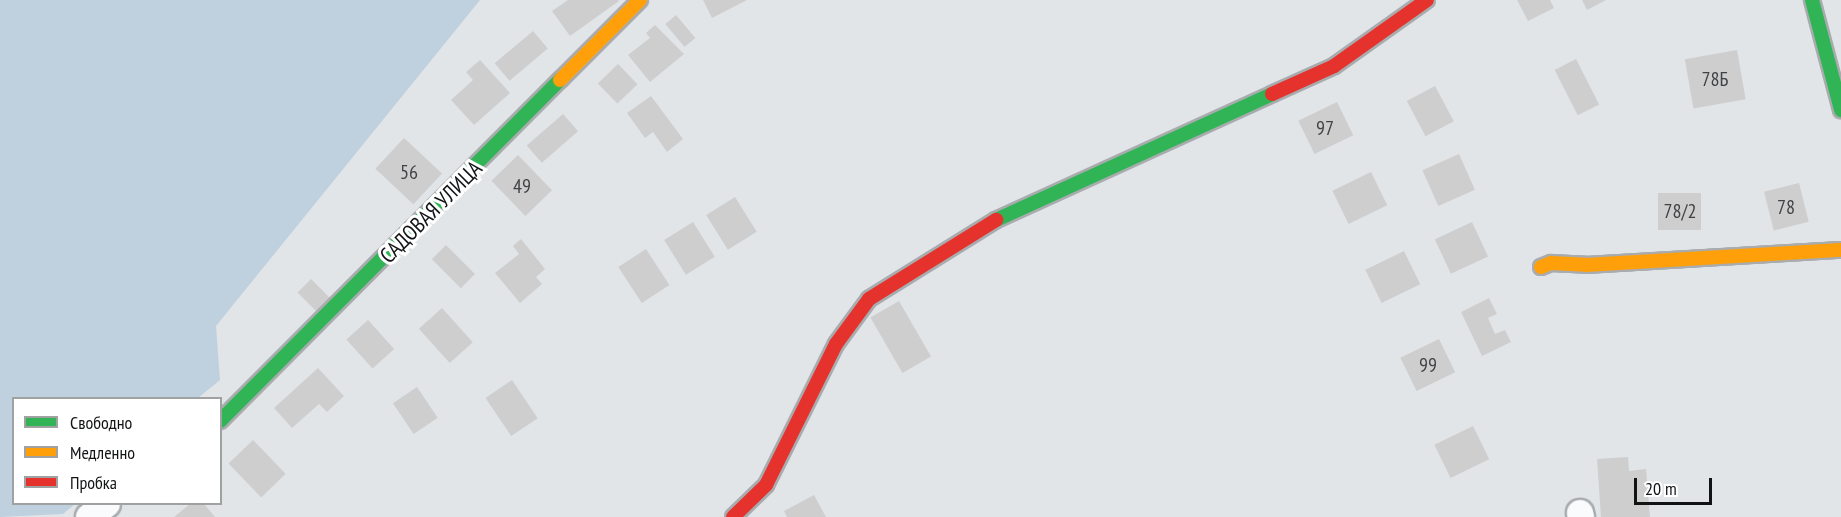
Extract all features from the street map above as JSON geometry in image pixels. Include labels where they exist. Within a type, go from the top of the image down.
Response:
[{"type":"street","name":"САДОВАЯ УЛИЦА","points":[[222,419],[640,0]]},
{"type":"street","points":[[733,517],[765,485],[836,344],[869,299],[1014,209],[1334,66],[1427,0]]},
{"type":"street","points":[[1812,0],[1816,30],[1841,110]]},
{"type":"street","points":[[1541,267],[1551,263],[1586,265],[1841,250]]},
{"type":"street","points":[[89,517],[106,505]]},
{"type":"shaded area","points":[[0,0],[480,0],[216,326],[220,380],[199,397],[12,397],[12,505],[74,505],[63,514],[0,517]]},
{"type":"building","points":[[568,0],[619,1],[570,36],[552,11]]},
{"type":"building","points":[[703,0],[747,0],[712,18]]},
{"type":"building","points":[[1517,0],[1550,0],[1554,8],[1528,21]]},
{"type":"building","points":[[1582,0],[1606,0],[1587,10]]},
{"type":"building","points":[[676,15],[695,38],[685,47],[665,24]]},
{"type":"building","points":[[655,25],[684,54],[650,82],[628,55],[650,38],[646,33]]},
{"type":"building","points":[[533,31],[548,49],[509,81],[495,63]]},
{"type":"building","points":[[1737,50],[1746,99],[1693,108],[1685,59]]},
{"type":"building","points":[[1576,59],[1599,104],[1578,115],[1555,70]]},
{"type":"building","points":[[480,60],[510,93],[474,125],[451,100],[473,80],[466,72]]},
{"type":"building","points":[[618,64],[637,84],[617,104],[598,83]]},
{"type":"building","points":[[1435,86],[1454,121],[1426,136],[1407,101]]},
{"type":"building","points":[[651,96],[683,139],[667,152],[653,132],[645,138],[627,113]]},
{"type":"building","points":[[1337,102],[1353,135],[1315,154],[1298,121]]},
{"type":"building","points":[[563,114],[578,131],[542,163],[527,145]]},
{"type":"building","points":[[404,138],[442,173],[413,204],[375,169]]},
{"type":"building","points":[[1459,154],[1475,190],[1438,206],[1422,170]]},
{"type":"building","points":[[518,155],[552,190],[525,216],[491,181]]},
{"type":"building","points":[[1371,172],[1387,205],[1349,224],[1332,191]]},
{"type":"building","points":[[1799,183],[1809,222],[1774,231],[1764,192]]},
{"type":"building","points":[[1658,193],[1701,193],[1701,230],[1658,230]]},
{"type":"building","points":[[735,197],[757,232],[728,250],[706,215]]},
{"type":"building","points":[[693,222],[715,257],[686,275],[664,240]]},
{"type":"building","points":[[1472,222],[1488,256],[1451,274],[1435,239]]},
{"type":"building","points":[[521,239],[545,269],[536,277],[542,284],[520,303],[495,273],[519,254],[513,246]]},
{"type":"building","points":[[446,245],[475,274],[461,288],[432,259]]},
{"type":"building","points":[[646,249],[669,285],[642,303],[618,267]]},
{"type":"building","points":[[1404,251],[1420,284],[1382,303],[1365,270]]},
{"type":"building","points":[[311,279],[332,300],[319,314],[298,292]]},
{"type":"building","points":[[1489,298],[1497,314],[1488,318],[1495,334],[1505,330],[1511,342],[1482,356],[1461,312]]},
{"type":"building","points":[[899,301],[931,356],[902,373],[870,318]]},
{"type":"building","points":[[442,308],[473,342],[450,363],[419,329]]},
{"type":"building","points":[[368,320],[394,349],[373,368],[346,339]]},
{"type":"building","points":[[1439,339],[1455,372],[1417,391],[1400,358]]},
{"type":"building","points":[[318,368],[344,396],[327,412],[319,404],[292,428],[274,408]]},
{"type":"building","points":[[512,380],[538,418],[511,436],[485,398]]},
{"type":"building","points":[[417,387],[438,418],[414,434],[393,403]]},
{"type":"building","points":[[1473,426],[1489,459],[1451,478],[1434,445]]},
{"type":"building","points":[[253,440],[286,474],[261,497],[229,464]]},
{"type":"building","points":[[1628,457],[1629,471],[1646,469],[1650,517],[1601,517],[1597,459]]},
{"type":"building","points":[[814,495],[826,517],[787,517],[784,511]]},
{"type":"building","points":[[189,505],[205,505],[215,517],[174,517]]},
{"type":"traffic: fast","points":[[1812,0],[1841,110]]},
{"type":"traffic: fast","points":[[222,419],[560,80]]},
{"type":"traffic: fast","points":[[996,220],[1272,94]]},
{"type":"traffic: slow","points":[[560,80],[640,0]]},
{"type":"traffic: slow","points":[[1541,267],[1551,263],[1586,265],[1841,250]]},
{"type":"traffic: jam","points":[[1272,94],[1334,66],[1427,0]]},
{"type":"traffic: jam","points":[[733,517],[766,485],[836,344],[869,299],[996,220]]}]
